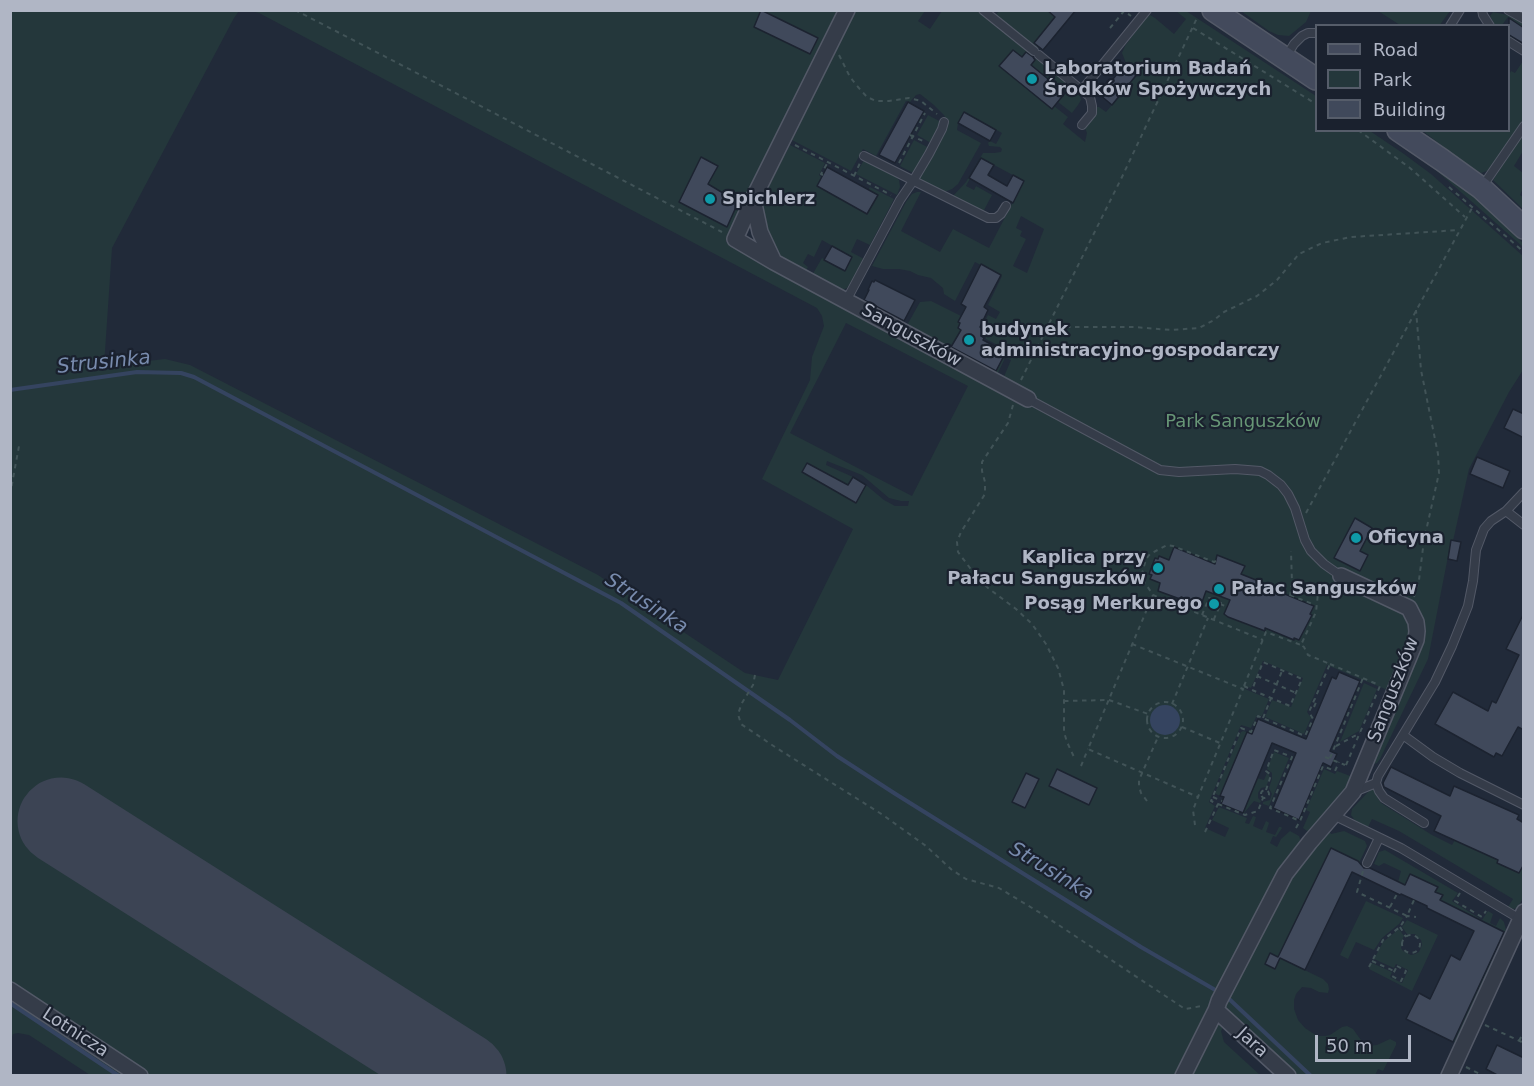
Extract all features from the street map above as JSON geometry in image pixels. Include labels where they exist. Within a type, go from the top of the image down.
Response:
[{"type":"street","points":[[735,239],[847,10]]},
{"type":"street","points":[[1206,13],[1315,78]]},
{"type":"street","points":[[1401,132],[1481,188],[1524,228]]},
{"type":"street","points":[[753,199],[760,232],[774,262]]},
{"type":"street","name":"Sanguszków","points":[[735,239],[1021,395]]},
{"type":"street","name":"Sanguszków","points":[[1183,1076],[1224,991],[1286,874],[1353,792],[1387,688],[1416,640],[1414,615],[1409,608],[1341,576]]},
{"type":"street","points":[[1453,1069],[1522,921]]},
{"type":"street","name":"Lotnicza","points":[[10,990],[140,1076]]},
{"type":"street","name":"Jara","points":[[1216,1010],[1288,1076]]},
{"type":"lane","points":[[983,10],[1090,97],[1092,113],[1082,125]]},
{"type":"lane","points":[[1082,90],[1147,10]]},
{"type":"lane","points":[[1451,24],[1460,10]]},
{"type":"lane","points":[[1482,10],[1489,24]]},
{"type":"lane","points":[[1508,10],[1524,19]]},
{"type":"lane","points":[[1285,58],[1302,36],[1315,33]]},
{"type":"lane","points":[[1510,42],[1524,51]]},
{"type":"lane","points":[[846,300],[900,200],[933,147],[944,122]]},
{"type":"lane","points":[[1481,188],[1524,126]]},
{"type":"lane","points":[[864,156],[988,218],[996,218],[1006,206]]},
{"type":"lane","name":"Sanguszków","points":[[1021,395],[1160,470],[1179,472],[1235,469],[1260,471],[1268,475],[1281,485],[1288,495],[1311,551],[1341,576]]},
{"type":"lane","points":[[1424,823],[1384,798],[1378,791],[1376,783],[1378,776],[1435,682],[1452,646],[1468,606],[1476,550],[1484,529],[1524,492]]},
{"type":"lane","points":[[1506,511],[1524,525]]},
{"type":"lane","points":[[1403,735],[1433,757],[1524,805]]},
{"type":"lane","points":[[1353,792],[1376,783]]},
{"type":"lane","points":[[1334,815],[1401,848],[1522,921]]},
{"type":"lane","points":[[1367,863],[1379,838]]},
{"type":"path","points":[[295,10],[735,239]]},
{"type":"path","points":[[1110,28],[1123,11],[1138,22]]},
{"type":"path","points":[[1074,757],[1064,732],[1064,690],[1058,668],[1046,644],[1032,624],[988,588],[973,572],[958,552],[957,542],[985,494],[982,462],[1008,423],[1048,327],[1193,28],[1206,13]]},
{"type":"path","points":[[1193,28],[1315,104]]},
{"type":"path","points":[[833,38],[850,77],[867,97],[876,101],[909,98],[921,101],[944,122]]},
{"type":"path","points":[[894,171],[925,113]]},
{"type":"path","points":[[1361,132],[1410,168],[1466,217]]},
{"type":"path","points":[[912,135],[933,147]]},
{"type":"path","points":[[790,142],[900,200]]},
{"type":"path","points":[[823,175],[821,174],[828,162]]},
{"type":"path","points":[[838,173],[841,169]]},
{"type":"path","points":[[865,188],[868,183]]},
{"type":"path","points":[[1445,184],[1524,252]]},
{"type":"path","points":[[1299,526],[1472,208]]},
{"type":"path","points":[[1048,327],[1134,327],[1171,330],[1199,328],[1224,312],[1257,296],[1277,280],[1299,254],[1322,243],[1351,237],[1459,230]]},
{"type":"path","points":[[1409,608],[1419,580],[1424,540],[1439,473],[1438,454],[1421,370],[1416,310]]},
{"type":"path","points":[[10,495],[20,446]]},
{"type":"path","points":[[1216,561],[1167,545],[1150,554],[1146,559],[1142,574],[1153,594],[1263,640]]},
{"type":"path","points":[[1291,551],[1290,595],[1316,605]]},
{"type":"path","points":[[1301,645],[1316,612],[1319,584]]},
{"type":"path","points":[[1081,766],[1153,594]]},
{"type":"path","points":[[1202,615],[1209,598],[1227,607]]},
{"type":"path","points":[[1214,620],[1220,604]]},
{"type":"path","points":[[1172,704],[1208,618]]},
{"type":"path","points":[[1195,825],[1192,810],[1266,632],[1301,645],[1308,655],[1387,688],[1360,733],[1346,765],[1325,757]]},
{"type":"path","points":[[1132,644],[1290,706],[1302,679],[1263,662],[1252,690]]},
{"type":"path","points":[[1266,771],[1271,775],[1266,790],[1262,790],[1263,798],[1258,811],[1245,815],[1211,801],[1242,728],[1251,732],[1258,716],[1305,736],[1312,719],[1309,712],[1330,664]]},
{"type":"path","points":[[1263,718],[1282,670]]},
{"type":"path","points":[[754,675],[753,685],[738,714],[741,724],[883,816],[926,846],[952,870],[966,879],[999,888],[1185,1009],[1204,1005],[1216,1010]]},
{"type":"path","points":[[1257,676],[1296,693]]},
{"type":"path","points":[[1330,758],[1363,678]]},
{"type":"path","points":[[1314,699],[1317,700],[1314,707]]},
{"type":"path","points":[[1064,701],[1109,700],[1148,714]]},
{"type":"path","points":[[1172,704],[1183,717],[1182,727],[1173,737],[1167,739],[1158,737],[1149,727],[1148,714],[1155,705],[1172,704]]},
{"type":"path","points":[[1182,727],[1220,743]]},
{"type":"path","points":[[1335,747],[1360,733]]},
{"type":"path","points":[[1147,801],[1141,793],[1139,780],[1158,737]]},
{"type":"path","points":[[1089,749],[1198,796]]},
{"type":"path","points":[[1263,777],[1274,750],[1292,757],[1270,808],[1300,821]]},
{"type":"path","points":[[1296,828],[1323,766],[1335,771],[1339,762]]},
{"type":"path","points":[[1263,798],[1269,796],[1266,790]]},
{"type":"path","points":[[1212,797],[1222,801]]},
{"type":"path","points":[[1205,832],[1218,804]]},
{"type":"path","points":[[1367,863],[1357,892],[1407,916],[1416,917]]},
{"type":"path","points":[[1390,908],[1397,894]]},
{"type":"path","points":[[1369,967],[1383,940],[1400,927],[1414,900]]},
{"type":"path","points":[[1400,927],[1406,937]]},
{"type":"path","points":[[1412,935],[1419,940],[1419,948],[1415,953],[1404,950],[1402,945],[1406,937],[1412,935]]},
{"type":"path","points":[[1372,961],[1394,971]]},
{"type":"path","points":[[1396,966],[1406,971],[1401,981],[1392,976],[1394,971],[1396,966]]},
{"type":"path","points":[[1475,1020],[1524,1043]]},
{"type":"path","points":[[1519,1041],[1524,1031]]},
{"type":"path","points":[[1453,1069],[1484,1076]]},
{"type":"green space","points":[[1048,10],[1055,17],[1034,43],[1038,47],[1036,49],[995,16],[999,11]]},
{"type":"green space","name":"Park Sanguszków","points":[[10,11],[239,11],[112,248],[104,366],[165,359],[190,365],[598,575],[745,673],[778,680],[853,529],[762,479],[810,380],[812,357],[824,326],[817,308],[259,13],[251,11],[840,11],[726,242],[1006,391],[1003,379],[1011,360],[1005,358],[997,375],[966,359],[967,356],[996,372],[1007,350],[986,339],[984,336],[986,330],[970,320],[974,313],[986,319],[988,315],[996,319],[1000,312],[988,305],[1002,276],[975,262],[955,301],[944,294],[943,288],[931,278],[910,271],[872,266],[906,202],[912,194],[917,192],[921,192],[901,231],[940,252],[953,229],[989,248],[1024,181],[981,158],[966,186],[974,190],[976,186],[992,195],[983,212],[953,196],[966,182],[983,153],[1001,152],[1000,147],[989,146],[988,143],[990,141],[996,144],[1002,133],[964,112],[957,130],[981,143],[958,184],[947,191],[939,191],[919,179],[945,130],[947,121],[934,105],[920,94],[910,102],[906,101],[876,156],[863,149],[851,171],[792,140],[798,129],[796,127],[854,11],[925,11],[918,21],[930,29],[942,11],[980,11],[1033,53],[1027,61],[1013,50],[1000,66],[1051,109],[1054,106],[1068,117],[1063,124],[1085,142],[1087,133],[1085,128],[1095,107],[1106,112],[1138,74],[1126,63],[1122,53],[1147,16],[1155,18],[1174,34],[1186,19],[1176,11],[1186,11],[1315,95],[1315,132],[1371,132],[1431,174],[1523,256],[1523,370],[1469,469],[1453,541],[1451,541],[1428,659],[1380,759],[1373,764],[1367,777],[1368,782],[1366,779],[1397,694],[1327,665],[1307,712],[1311,718],[1304,734],[1265,717],[1272,700],[1291,707],[1303,678],[1263,661],[1251,688],[1246,686],[1245,689],[1269,699],[1262,716],[1257,715],[1251,728],[1241,725],[1209,802],[1215,806],[1205,828],[1225,837],[1229,828],[1212,820],[1219,807],[1247,818],[1245,823],[1249,824],[1253,816],[1256,817],[1253,826],[1262,830],[1266,821],[1268,822],[1266,832],[1275,835],[1281,827],[1270,843],[1277,847],[1281,839],[1290,831],[1299,836],[1301,842],[1177,1075],[150,1075],[11,984]],"holes":[[[701,157],[718,167],[708,184],[728,196],[731,191],[741,196],[680,201]],[[1021,216],[1044,229],[1027,273],[1013,266],[1026,239],[1020,236],[1022,231],[1016,228]],[[846,323],[968,386],[912,496],[790,433]],[[827,461],[862,475],[889,498],[909,501],[908,506],[895,506],[866,485],[856,503],[803,472],[808,463],[848,485],[853,477],[826,465]]]},
{"type":"green space","points":[[1241,11],[1311,11],[1306,22],[1289,36],[1269,31]]},
{"type":"green space","points":[[1378,11],[1450,11],[1440,24],[1398,24]]},
{"type":"green space","points":[[1493,12],[1508,15],[1523,24],[1523,28],[1508,17],[1503,24],[1494,24],[1490,16]]},
{"type":"green space","points":[[1037,57],[1080,94],[1081,100],[1072,113],[1058,102],[1065,92],[1031,65]]},
{"type":"green space","points":[[1523,61],[1523,120],[1499,158],[1487,171],[1481,173],[1424,132],[1510,132],[1510,73],[1511,71],[1515,73]]},
{"type":"green space","points":[[928,115],[941,122],[931,143],[917,135]]},
{"type":"green space","points":[[1523,134],[1523,151],[1514,166],[1523,173],[1523,188],[1520,195],[1523,197],[1523,209],[1493,180]]},
{"type":"green space","points":[[914,140],[929,148],[915,174],[900,166]]},
{"type":"green space","points":[[790,145],[825,163],[819,175],[822,178],[818,186],[867,213],[877,195],[868,190],[870,187],[894,199],[870,245],[857,239],[851,252],[864,259],[850,284],[842,290],[838,291],[811,277],[822,258],[845,271],[852,257],[822,240],[814,257],[808,254],[803,263],[808,267],[804,273],[781,260],[763,224],[760,203],[782,156],[785,155]]},
{"type":"green space","points":[[1411,148],[1464,187],[1523,243],[1523,247]]},
{"type":"green space","points":[[864,160],[899,180],[900,187],[897,195],[856,174]]},
{"type":"green space","points":[[931,301],[961,316],[958,328],[961,330],[951,347],[962,353],[960,356],[906,327],[920,302]]},
{"type":"green space","points":[[1364,683],[1377,689],[1359,731],[1340,742]]},
{"type":"green space","points":[[1243,731],[1247,732],[1220,796],[1215,793]]},
{"type":"green space","points":[[1274,752],[1289,758],[1269,806],[1263,802],[1270,800],[1272,794],[1269,788],[1272,773],[1267,769]]},
{"type":"green space","points":[[1324,769],[1335,774],[1337,771],[1353,777],[1344,795],[1312,830],[1307,831],[1303,828],[1310,812],[1306,810]]},
{"type":"green space","points":[[1267,773],[1270,777],[1266,787],[1261,788],[1258,793],[1260,803],[1254,801],[1243,813],[1257,778],[1264,780]]},
{"type":"green space","points":[[1373,787],[1381,803],[1432,835],[1452,845],[1455,840],[1498,860],[1497,863],[1519,873],[1523,864],[1523,898],[1518,907],[1514,909],[1508,907],[1513,899],[1399,831],[1372,819],[1368,827],[1356,822],[1351,815],[1352,809],[1370,790],[1369,788]]},
{"type":"green space","points":[[1329,831],[1331,834],[1344,831],[1365,841],[1367,846],[1359,863],[1280,958],[1323,979],[1328,984],[1328,993],[1302,987],[1296,994],[1294,1009],[1298,1020],[1305,1028],[1317,1036],[1325,1036],[1347,1026],[1353,1029],[1367,1046],[1377,1045],[1390,1039],[1396,1042],[1383,1071],[1378,1069],[1375,1075],[1298,1075],[1224,1006],[1292,874]]},
{"type":"green space","points":[[1385,850],[1458,893],[1452,901],[1482,920],[1488,911],[1493,914],[1490,923],[1496,926],[1500,918],[1504,922],[1507,934],[1458,1043],[1453,1041],[1458,1029],[1506,932],[1440,900],[1443,895],[1435,892],[1437,887],[1410,874],[1405,885],[1398,882],[1401,871],[1384,863],[1379,866],[1374,864],[1379,852]]},
{"type":"green space","points":[[1366,901],[1403,918],[1382,938],[1374,950],[1356,942],[1348,959],[1340,955]]},
{"type":"green space","points":[[1407,920],[1438,935],[1412,991],[1369,969],[1372,963],[1392,972],[1390,977],[1402,983],[1408,970],[1396,964],[1394,968],[1374,959],[1383,942],[1399,929],[1404,936],[1401,942],[1403,951],[1411,955],[1419,952],[1422,945],[1421,940],[1415,934],[1407,934],[1402,927]]},
{"type":"green space","points":[[11,995],[131,1075],[90,1075],[29,1035],[13,1034],[11,1040]]},
{"type":"green space","points":[[1217,1020],[1225,1024],[1221,1031],[1224,1042],[1260,1075],[1187,1076]]},
{"type":"water","points":[[1165,705],[1176,709],[1180,720],[1176,731],[1165,735],[1154,731],[1150,720],[1154,709]]},
{"type":"building","points":[[761,10],[818,38],[810,54],[754,27]]},
{"type":"building","points":[[1047,10],[1076,10],[1043,50],[1034,43],[1055,17]]},
{"type":"building","points":[[1509,18],[1524,28],[1524,44],[1510,36]]},
{"type":"building","name":"Laboratorium Badań Środków Spożywczych","points":[[1013,50],[1022,57],[1026,52],[1033,57],[1035,60],[1031,65],[1065,93],[1052,109],[999,66]]},
{"type":"building","points":[[1126,63],[1138,73],[1112,105],[1100,95]]},
{"type":"building","points":[[908,102],[924,111],[895,163],[879,155]]},
{"type":"building","points":[[964,112],[996,130],[990,141],[958,123]]},
{"type":"building","name":"Spichlerz","points":[[701,157],[718,166],[708,184],[728,196],[731,191],[741,196],[727,227],[679,202]]},
{"type":"building","points":[[981,158],[994,165],[988,175],[1007,186],[1013,175],[1024,181],[1013,203],[969,178]]},
{"type":"building","points":[[827,167],[878,195],[867,214],[817,186]]},
{"type":"building","points":[[832,246],[852,257],[845,271],[824,260]]},
{"type":"building","points":[[981,264],[1001,275],[984,307],[988,310],[980,327],[984,329],[981,336],[983,340],[1006,352],[996,371],[951,347],[961,330],[958,328],[960,323],[958,322],[966,307],[961,304]]},
{"type":"building","points":[[875,280],[915,300],[904,321],[864,300],[872,281]]},
{"type":"building","points":[[1513,409],[1524,414],[1524,438],[1504,428]]},
{"type":"building","points":[[1477,457],[1510,471],[1503,488],[1470,474]]},
{"type":"building","points":[[807,463],[848,485],[853,477],[866,485],[856,503],[802,472]]},
{"type":"building","name":"Oficyna","points":[[1355,518],[1372,528],[1360,551],[1368,555],[1360,571],[1334,558]]},
{"type":"building","points":[[1451,540],[1461,542],[1457,561],[1448,559]]},
{"type":"building","name":"Pałac Sanguszków","points":[[1174,547],[1215,564],[1217,555],[1245,566],[1241,574],[1314,606],[1310,614],[1312,615],[1299,640],[1265,628],[1265,631],[1228,617],[1224,614],[1230,600],[1206,591],[1201,605],[1158,591],[1160,583],[1150,579],[1152,575],[1149,574],[1155,558],[1158,559],[1159,556],[1169,560]]},
{"type":"building","points":[[1524,613],[1524,730],[1518,727],[1502,756],[1496,753],[1494,757],[1435,724],[1453,692],[1488,711],[1492,701],[1496,703],[1519,655],[1506,649]]},
{"type":"building","points":[[1339,672],[1360,681],[1330,751],[1337,754],[1331,767],[1323,763],[1299,820],[1273,808],[1296,753],[1272,743],[1243,813],[1221,804],[1224,797],[1220,796],[1247,732],[1252,734],[1258,719],[1306,739],[1332,677],[1336,679]]},
{"type":"building","points":[[1391,767],[1450,796],[1454,786],[1519,815],[1517,819],[1524,823],[1524,864],[1519,873],[1497,863],[1498,860],[1434,831],[1441,816],[1384,787],[1383,783]]},
{"type":"building","points":[[1057,769],[1097,788],[1089,805],[1049,786]]},
{"type":"building","points":[[1026,773],[1039,779],[1025,808],[1012,802]]},
{"type":"building","points":[[1331,848],[1358,861],[1364,868],[1370,868],[1405,885],[1410,874],[1438,887],[1435,892],[1443,895],[1440,900],[1504,932],[1453,1042],[1406,1019],[1419,993],[1430,999],[1451,955],[1460,960],[1474,931],[1427,906],[1352,872],[1305,970],[1280,958],[1275,969],[1265,964],[1270,953],[1278,957]]},
{"type":"building","points":[[1497,1045],[1524,1058],[1524,1076],[1499,1076],[1486,1069]]},
{"type":"waterway","name":"Strusinka","points":[[10,390],[137,372],[181,373],[194,377],[621,603],[790,720],[837,756],[1141,947],[1217,991]]},
{"type":"waterway","name":"Strusinka","points":[[1227,997],[1311,1076]]},
{"type":"waterway","points":[[10,1003],[119,1076]]},
{"type":"runway","points":[[61,821],[463,1076]]},
{"type":"place","name":"Laboratorium Badań Środków Spożywczych","points":[[1032,79]]},
{"type":"place","name":"Spichlerz","points":[[710,199]]},
{"type":"place","name":"budynek administracyjno-gospodarczy","points":[[969,340]]},
{"type":"place","name":"Oficyna","points":[[1356,538]]},
{"type":"place","name":"Kaplica przy Pałacu Sanguszków","points":[[1158,568]]},
{"type":"place","name":"Pałac Sanguszków","points":[[1219,589]]},
{"type":"place","name":"Posąg Merkurego","points":[[1214,604]]}]
